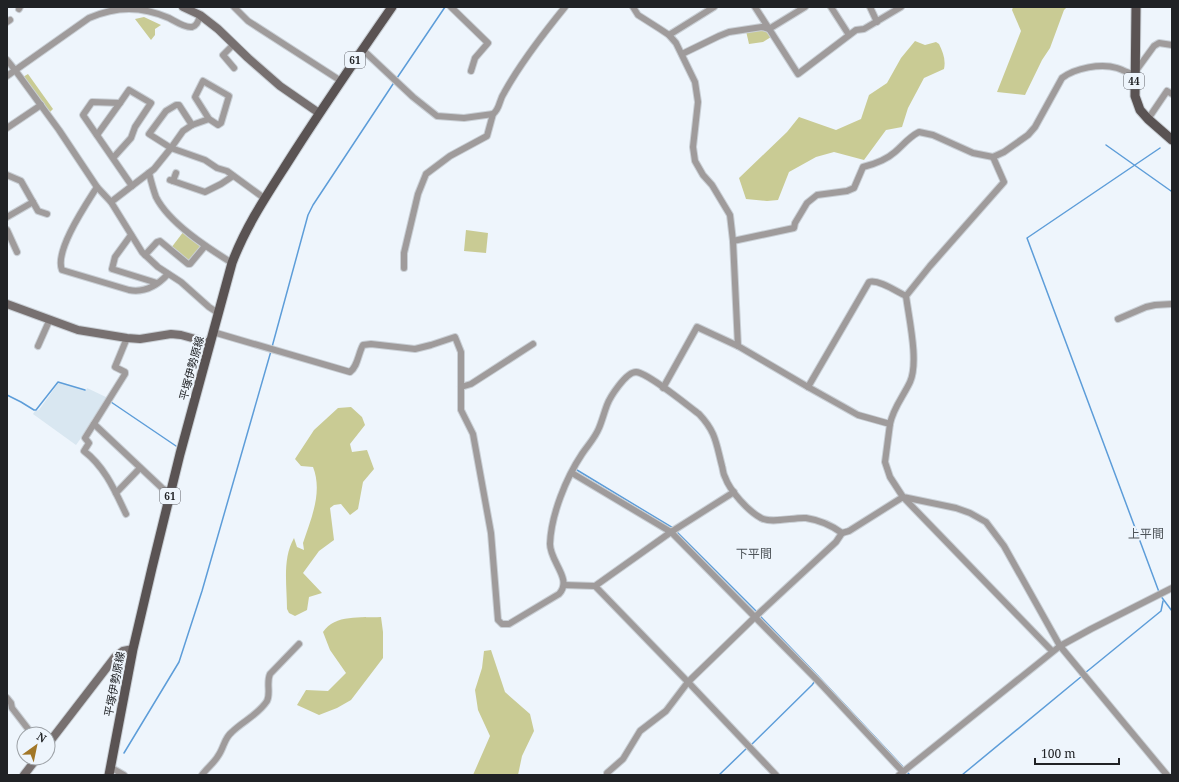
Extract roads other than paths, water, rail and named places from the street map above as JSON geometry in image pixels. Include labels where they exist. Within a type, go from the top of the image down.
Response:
[{"type":"main road","name":"平塚伊勢原線","points":[[109,771],[133,649],[170,492],[232,263],[264,198],[340,81],[392,7]]},
{"type":"main road","name":"44","points":[[1136,7],[1135,96],[1140,110],[1148,119],[1171,138]]},
{"type":"street","points":[[183,7],[200,15],[218,29],[280,86],[319,113]]},
{"type":"street","points":[[234,7],[248,21],[340,81]]},
{"type":"street","points":[[451,7],[488,43],[475,58],[471,72]]},
{"type":"street","points":[[363,50],[413,97],[437,116],[464,118],[493,114],[497,112],[502,94],[523,62],[565,7]]},
{"type":"street","points":[[634,7],[638,15],[669,35],[676,43],[695,82],[698,102],[693,147],[695,161],[702,175],[712,185],[730,215],[733,241],[738,346]]},
{"type":"street","points":[[669,35],[714,7]]},
{"type":"street","points":[[682,54],[729,32],[762,27],[769,29],[805,7]]},
{"type":"street","points":[[830,7],[849,35]]},
{"type":"street","points":[[870,7],[877,22]]},
{"type":"street","points":[[757,8],[798,74],[856,30],[864,29],[901,7]]},
{"type":"street","points":[[7,76],[89,18],[104,11],[136,8],[156,12],[186,26],[192,27],[196,25],[200,15]]},
{"type":"street","points":[[733,241],[794,228],[795,223],[807,203],[817,195],[847,192],[854,188],[863,167],[885,159],[912,136],[919,132],[933,135],[973,153],[993,157],[1004,152],[1028,135],[1035,127],[1062,78],[1069,73],[1103,65],[1135,72],[1154,46],[1159,43],[1172,45]]},
{"type":"street","points":[[234,44],[221,56],[234,68]]},
{"type":"street","points":[[7,60],[41,105],[97,187],[111,202],[145,255],[158,268],[181,282],[218,313]]},
{"type":"street","points":[[203,81],[229,96],[221,123],[218,125],[209,119],[195,97],[203,81]]},
{"type":"street","points":[[97,135],[129,90],[151,103],[135,127],[131,138],[113,158]]},
{"type":"street","points":[[1148,119],[1166,91],[1172,94]]},
{"type":"street","points":[[120,103],[92,102],[83,115],[132,186]]},
{"type":"street","points":[[7,128],[41,105]]},
{"type":"street","points":[[192,125],[179,105],[176,105],[166,111],[150,134],[171,148],[205,160],[217,168],[227,171],[264,198]]},
{"type":"street","points":[[404,268],[406,246],[418,194],[426,174],[450,156],[487,136],[493,114]]},
{"type":"street","points":[[111,202],[150,173],[171,148],[182,131],[192,125],[209,119]]},
{"type":"street","points":[[993,157],[1004,182],[930,266],[906,296],[914,353],[912,371],[910,381],[896,405],[890,424],[885,462],[890,477],[902,497],[1052,651]]},
{"type":"street","points":[[150,173],[157,197],[167,212],[205,246],[232,263]]},
{"type":"street","points":[[176,173],[172,181],[205,192],[233,176]]},
{"type":"street","points":[[7,175],[21,181],[38,211],[47,214]]},
{"type":"street","points":[[97,187],[73,224],[65,244],[60,265],[62,270],[137,292],[147,290],[168,274]]},
{"type":"street","points":[[7,217],[33,202]]},
{"type":"street","points":[[7,230],[17,252]]},
{"type":"street","points":[[131,235],[115,257],[112,269],[157,283]]},
{"type":"street","points":[[145,255],[156,242],[160,241],[188,264],[190,264],[205,246]]},
{"type":"street","points":[[808,387],[870,282],[873,281],[885,285],[906,296]]},
{"type":"street","points":[[7,304],[78,330],[140,339],[171,334],[181,335],[210,343]]},
{"type":"street","points":[[1118,319],[1146,307],[1172,304]]},
{"type":"street","points":[[38,346],[50,319]]},
{"type":"street","points":[[663,388],[698,327],[738,346],[858,414],[890,424]]},
{"type":"street","points":[[213,332],[350,372],[354,368],[363,345],[371,344],[415,349],[455,337],[461,352],[461,410],[473,434],[491,533],[498,620],[502,624],[509,624],[559,594],[563,590],[564,585],[562,576],[550,546],[556,508],[582,454],[594,438],[613,394],[631,373],[637,372],[651,379],[699,414],[711,429],[717,442],[725,478],[734,492],[752,512],[762,519],[782,520],[805,518],[831,525],[842,533]]},
{"type":"street","points":[[126,514],[116,493],[94,459],[84,452],[89,443],[85,438],[125,374],[125,372],[115,367],[127,338]]},
{"type":"street","points":[[461,387],[471,384],[533,344]]},
{"type":"street","points":[[94,424],[162,488],[170,492]]},
{"type":"street","points":[[116,493],[140,468]]},
{"type":"street","points":[[572,473],[671,532],[819,682],[901,774],[1052,651],[1172,588]]},
{"type":"street","points":[[564,585],[595,586],[671,532],[734,492]]},
{"type":"street","points":[[607,775],[607,773],[623,759],[640,731],[666,711],[688,682],[836,542],[842,533],[849,531],[902,497],[956,508],[970,513],[986,522],[1004,546],[1060,646],[1167,775]]},
{"type":"street","points":[[595,586],[776,775]]},
{"type":"street","points":[[202,775],[221,751],[227,736],[253,717],[266,702],[269,696],[267,680],[270,674],[299,644]]},
{"type":"street","points":[[56,734],[115,657],[123,651],[133,649]]},
{"type":"street","points":[[7,698],[11,703],[12,708],[26,726]]},
{"type":"street","points":[[1143,747],[1154,766],[1162,775]]},
{"type":"street","points":[[1143,747],[1160,761],[1172,775]]},
{"type":"street","points":[[24,775],[31,766]]},
{"type":"street","points":[[109,771],[124,775]]},
{"type":"waterway","points":[[397,78],[445,7]]},
{"type":"waterway","points":[[272,347],[308,215],[313,205],[395,81]]},
{"type":"waterway","points":[[1106,145],[1171,191]]},
{"type":"waterway","points":[[1159,592],[1027,238],[1160,148]]},
{"type":"waterway","points":[[124,753],[179,662],[202,591],[271,351]]},
{"type":"waterway","points":[[7,395],[36,410],[58,382],[85,390]]},
{"type":"waterway","points":[[111,402],[176,446]]},
{"type":"waterway","points":[[577,470],[673,528]]},
{"type":"waterway","points":[[676,531],[758,613]]},
{"type":"waterway","points":[[1160,595],[1172,611]]},
{"type":"waterway","points":[[1085,673],[1161,611],[1163,601]]},
{"type":"waterway","points":[[760,616],[905,769]]},
{"type":"waterway","points":[[962,775],[1082,676]]},
{"type":"waterway","points":[[751,745],[815,681]]},
{"type":"waterway","points":[[719,775],[748,747]]},
{"type":"waterway","points":[[907,772],[910,775]]},
{"type":"district","name":"上平間","points":[[1146,533]]},
{"type":"district","name":"下平間","points":[[754,553]]}]
